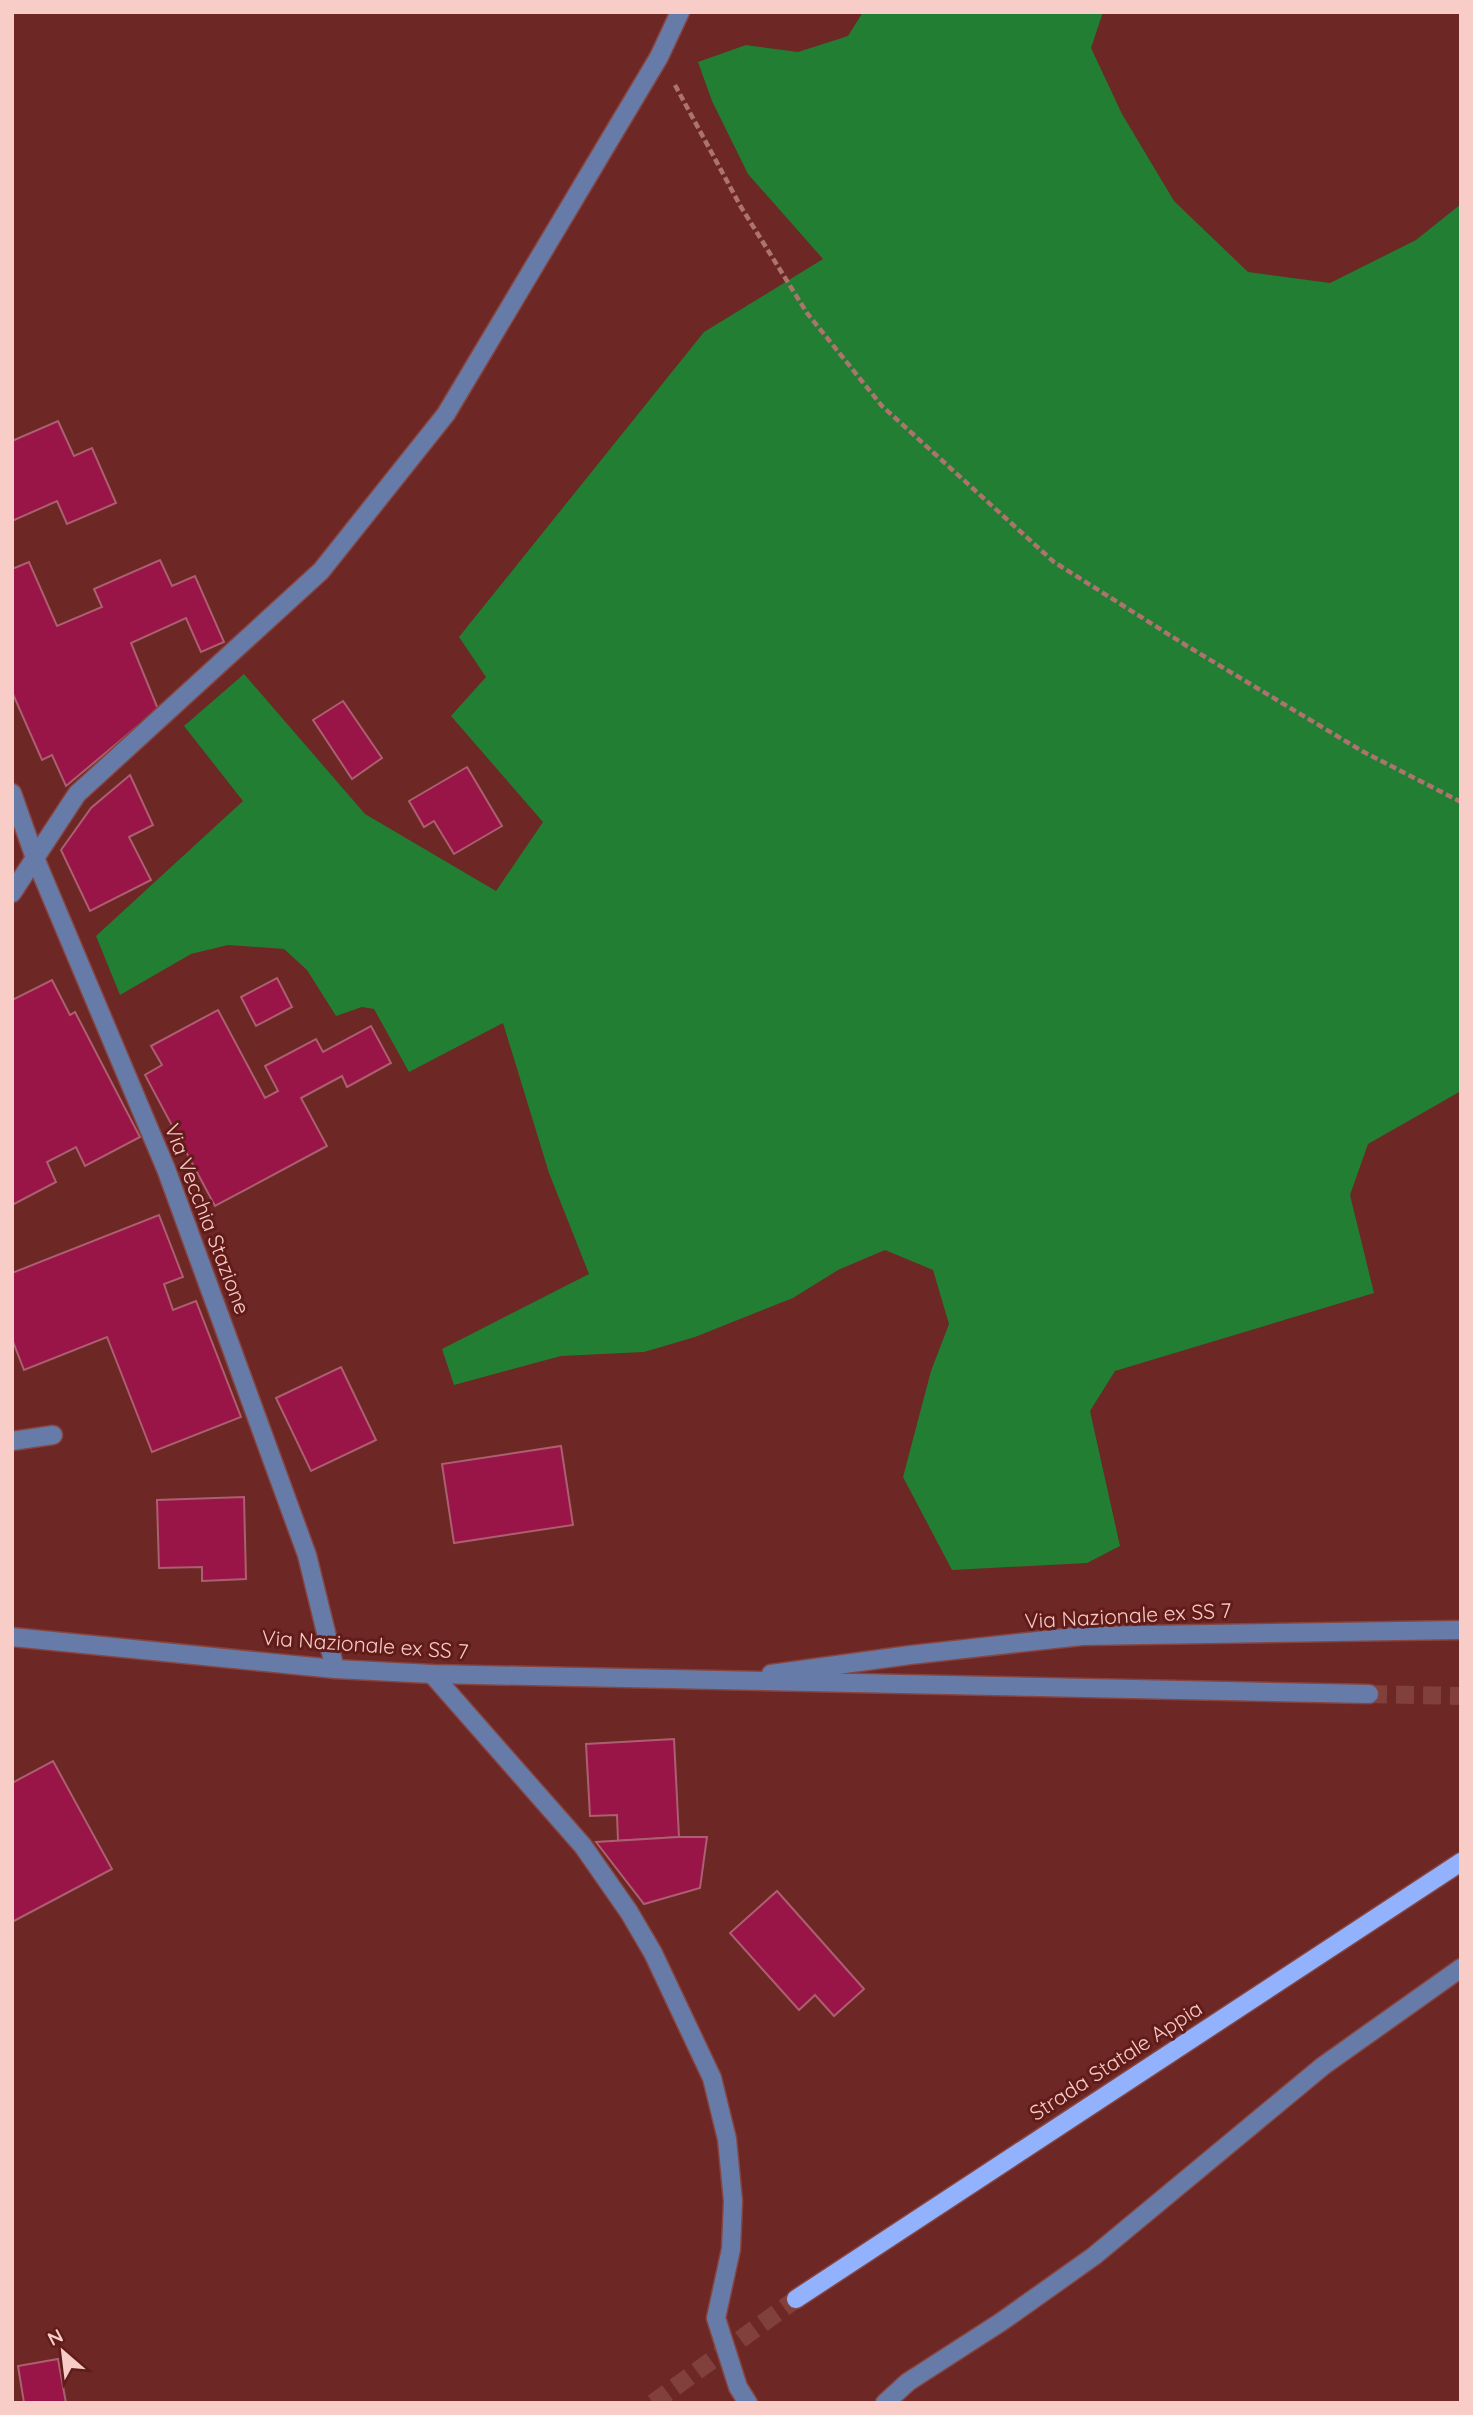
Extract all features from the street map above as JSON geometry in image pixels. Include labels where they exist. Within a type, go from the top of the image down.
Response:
[{"type":"main road","name":"Strada Statale Appia","points":[[796,2299],[1461,1861]]},
{"type":"street","points":[[12,893],[77,794],[321,571],[446,414],[659,57],[680,12]]},
{"type":"street","name":"Via Vecchia Stazione","points":[[12,793],[35,858],[166,1169],[307,1555],[334,1669]]},
{"type":"street","points":[[12,1441],[54,1434]]},
{"type":"street","name":"Via Nazionale ex SS 7","points":[[715,1682],[910,1655],[1082,1636],[1461,1630]]},
{"type":"street","name":"Via Nazionale ex SS 7","points":[[12,1637],[334,1669],[432,1674],[1369,1694]]},
{"type":"street","points":[[432,1674],[583,1846],[629,1912],[653,1953],[712,2078],[727,2139],[733,2201],[731,2249],[716,2318],[738,2388],[748,2403]]},
{"type":"street","points":[[885,2403],[908,2382],[1094,2256],[1323,2066],[1461,1968]]},
{"type":"path","points":[[659,57],[741,206],[807,313],[883,407],[1054,562],[1362,751],[1461,802]]},
{"type":"green space","points":[[863,12],[1103,12],[1091,48],[1122,114],[1174,201],[1248,272],[1330,283],[1416,240],[1461,204],[1461,1091],[1368,1144],[1350,1195],[1374,1293],[1115,1371],[1090,1411],[1120,1546],[1087,1563],[952,1570],[903,1477],[931,1371],[949,1324],[933,1270],[885,1250],[838,1270],[793,1298],[695,1337],[644,1352],[561,1356],[454,1385],[442,1349],[589,1274],[549,1173],[503,1023],[409,1072],[374,1009],[362,1007],[336,1016],[307,970],[284,949],[228,945],[191,954],[120,995],[96,936],[243,801],[184,726],[244,674],[365,814],[496,891],[543,822],[451,716],[486,677],[459,637],[704,332],[823,259],[748,174],[712,101],[698,62],[746,45],[798,52],[848,36]]},
{"type":"building","points":[[58,421],[74,456],[92,448],[116,503],[67,524],[57,501],[12,521],[12,441]]},
{"type":"building","points":[[160,560],[172,586],[195,576],[224,642],[201,652],[186,618],[131,643],[158,709],[66,786],[52,755],[42,760],[12,692],[12,569],[29,562],[57,626],[102,607],[94,589]]},
{"type":"building","points":[[343,701],[382,758],[352,779],[313,720]]},
{"type":"building","points":[[467,767],[502,826],[454,854],[434,821],[424,827],[409,801]]},
{"type":"building","points":[[130,775],[153,825],[129,837],[151,880],[90,911],[61,850],[91,808]]},
{"type":"building","points":[[277,978],[292,1007],[256,1026],[241,997]]},
{"type":"building","points":[[52,980],[70,1015],[75,1012],[140,1137],[85,1166],[76,1147],[47,1162],[56,1182],[12,1205],[12,1000]]},
{"type":"building","points":[[218,1010],[265,1098],[278,1091],[265,1066],[316,1039],[323,1052],[371,1026],[391,1063],[347,1087],[342,1076],[301,1098],[327,1146],[215,1206],[145,1075],[162,1065],[151,1046]]},
{"type":"building","points":[[159,1215],[183,1277],[164,1284],[173,1310],[196,1301],[241,1417],[152,1452],[107,1337],[24,1370],[12,1339],[12,1273]]},
{"type":"building","points":[[341,1367],[376,1440],[311,1471],[276,1398]]},
{"type":"building","points":[[561,1446],[573,1525],[454,1543],[442,1464]]},
{"type":"building","points":[[244,1497],[246,1579],[202,1581],[202,1567],[159,1568],[157,1500]]},
{"type":"building","points":[[674,1739],[679,1837],[618,1841],[617,1815],[590,1816],[586,1744]]},
{"type":"building","points":[[53,1761],[112,1869],[12,1922],[12,1783]]},
{"type":"building","points":[[707,1837],[700,1888],[644,1904],[596,1842]]},
{"type":"building","points":[[777,1891],[864,1989],[834,2016],[815,1995],[799,2010],[730,1933]]},
{"type":"building","points":[[58,2359],[66,2403],[24,2403],[18,2366]]},
{"type":"tunnel","points":[[1369,1694],[1461,1696]]},
{"type":"tunnel","points":[[653,2403],[796,2299]]}]
